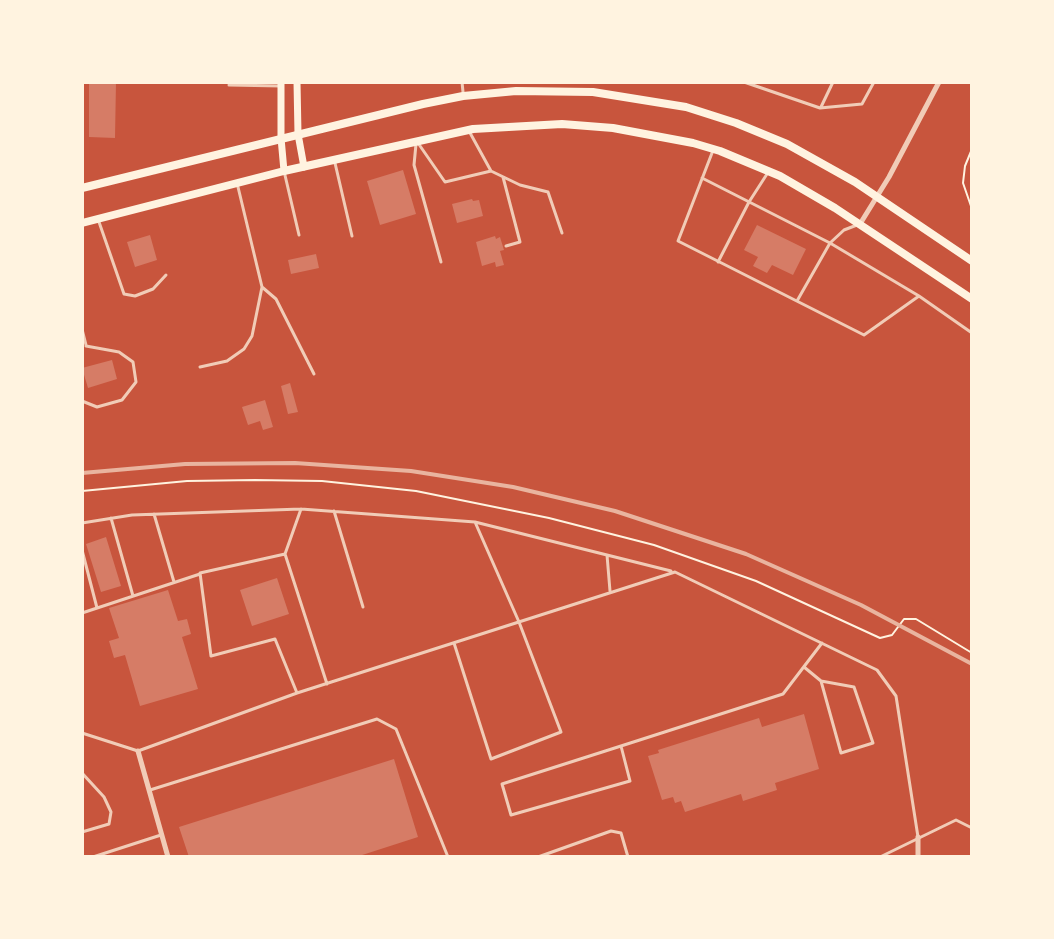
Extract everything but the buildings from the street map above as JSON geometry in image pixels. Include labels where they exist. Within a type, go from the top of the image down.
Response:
[{"type":"main road","points":[[297,82],[298,134],[304,167]]},
{"type":"main road","points":[[282,84],[284,171]]},
{"type":"main road","points":[[82,188],[463,96],[583,87],[659,101],[736,123],[820,160],[972,261]]},
{"type":"main road","points":[[82,223],[284,171],[469,129],[516,124],[587,126],[656,135],[713,149],[770,171],[860,224],[972,299]]},
{"type":"street","points":[[860,224],[939,82]]},
{"type":"street","points":[[138,751],[168,857]]},
{"type":"street","points":[[918,837],[918,857]]},
{"type":"lane","points":[[462,82],[463,96]]},
{"type":"lane","points":[[744,82],[820,108],[862,104],[874,82]]},
{"type":"lane","points":[[820,108],[833,82]]},
{"type":"lane","points":[[229,85],[282,84]]},
{"type":"lane","points":[[469,129],[491,171],[548,192],[562,233]]},
{"type":"lane","points":[[416,140],[445,182],[491,171]]},
{"type":"lane","points":[[416,140],[414,165],[441,262]]},
{"type":"lane","points":[[713,149],[678,241],[864,335],[919,296]]},
{"type":"lane","points":[[334,159],[352,236]]},
{"type":"lane","points":[[284,171],[299,235]]},
{"type":"lane","points":[[718,262],[749,202],[770,171]]},
{"type":"lane","points":[[503,177],[520,242],[506,246]]},
{"type":"lane","points":[[702,178],[830,243],[919,296],[972,333]]},
{"type":"lane","points":[[200,367],[227,361],[244,349],[252,336],[262,287],[237,183]]},
{"type":"lane","points":[[98,218],[124,294],[135,296],[153,289],[166,275]]},
{"type":"lane","points":[[797,301],[830,243],[844,230],[860,224]]},
{"type":"lane","points":[[262,287],[276,299],[314,374]]},
{"type":"lane","points":[[82,329],[86,346],[82,352]]},
{"type":"lane","points":[[82,401],[97,407],[122,400],[136,382],[133,362],[119,352],[86,346]]},
{"type":"lane","points":[[301,509],[285,554],[327,684]]},
{"type":"lane","points":[[82,523],[154,514],[301,509],[475,522],[675,572],[877,670],[896,696],[918,837]]},
{"type":"lane","points":[[334,511],[363,607]]},
{"type":"lane","points":[[154,514],[174,582]]},
{"type":"lane","points":[[111,518],[133,596]]},
{"type":"lane","points":[[454,643],[491,759],[561,732],[519,622],[475,522]]},
{"type":"lane","points":[[82,550],[97,608]]},
{"type":"lane","points":[[82,613],[200,573],[285,554]]},
{"type":"lane","points":[[607,555],[610,593]]},
{"type":"lane","points":[[82,733],[138,751],[297,693],[675,572]]},
{"type":"lane","points":[[200,573],[211,656],[275,639],[297,693]]},
{"type":"lane","points":[[621,746],[630,781],[511,815],[502,784],[783,694],[822,643]]},
{"type":"lane","points":[[804,667],[821,681],[854,687],[873,743],[841,753],[821,681]]},
{"type":"lane","points":[[150,790],[377,719],[396,729],[448,857]]},
{"type":"lane","points":[[82,773],[104,797],[111,812],[109,824],[82,832]]},
{"type":"lane","points":[[880,857],[956,820],[972,828]]},
{"type":"lane","points":[[538,857],[611,831],[621,833],[628,857]]},
{"type":"lane","points":[[93,857],[161,835]]},
{"type":"path","points":[[972,149],[965,166],[963,183],[972,209]]},
{"type":"railway","points":[[82,473],[185,464],[295,463],[411,471],[513,487],[615,511],[746,554],[861,605],[972,664]]}]
